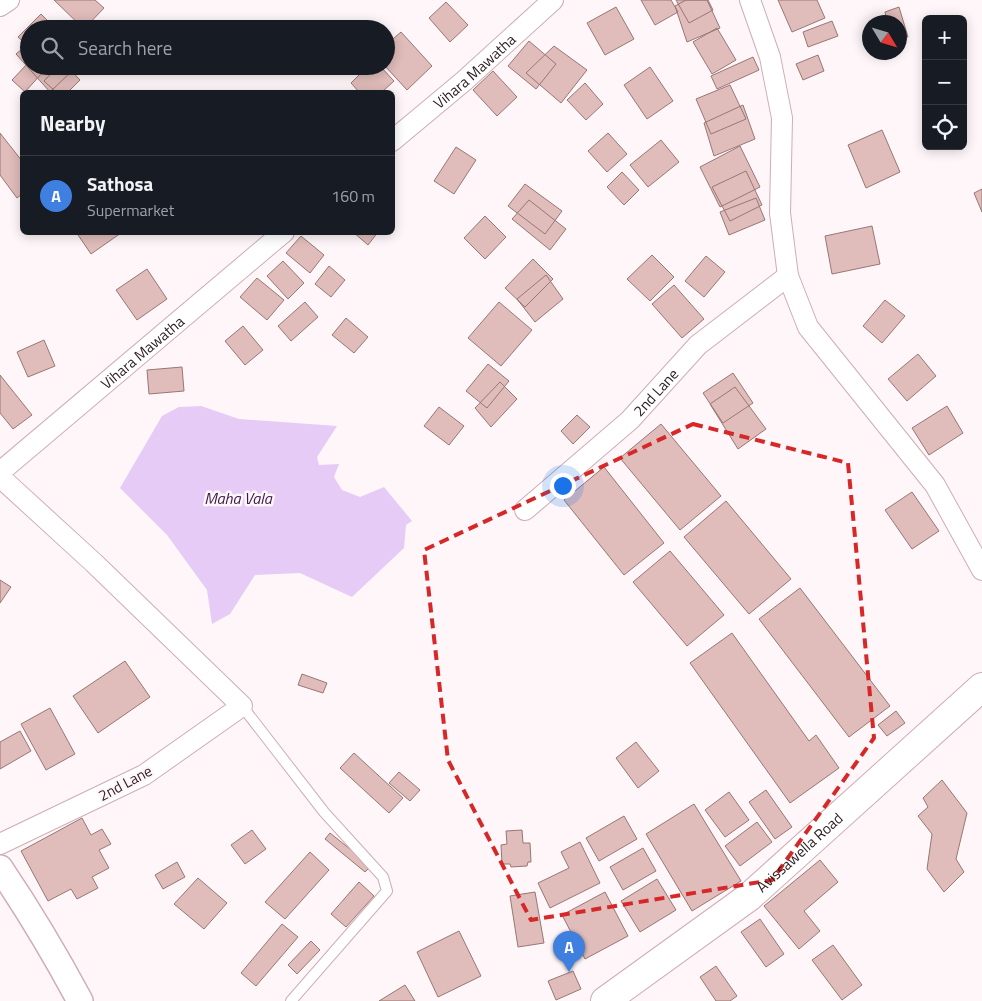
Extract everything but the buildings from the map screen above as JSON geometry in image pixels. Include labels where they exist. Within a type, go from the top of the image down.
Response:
[{"type":"main road","name":"Avissawella Road","points":[[605,1001],[749,897],[982,688]]},
{"type":"street","points":[[0,6],[8,0]]},
{"type":"street","name":"Vihara Mawatha","points":[[395,138],[464,81],[553,0]]},
{"type":"street","points":[[750,0],[770,57],[782,118],[780,213],[788,276],[808,327],[935,485],[982,570]]},
{"type":"street","name":"Vihara Mawatha","points":[[0,472],[280,235]]},
{"type":"street","name":"2nd Lane","points":[[525,510],[630,420],[698,345],[788,276]]},
{"type":"street","points":[[0,477],[94,563],[242,706]]},
{"type":"street","name":"2nd Lane","points":[[0,844],[144,775],[242,706]]},
{"type":"street","points":[[0,868],[80,1001]]},
{"type":"lane","points":[[242,706],[324,812],[383,877],[387,891],[291,1001]]},
{"type":"highlighted area","points":[[693,424],[848,463],[874,738],[772,880],[531,920],[448,760],[424,550]]},
{"type":"water","name":"Maha Vala","points":[[201,406],[239,419],[337,426],[317,457],[319,465],[339,464],[334,477],[342,490],[360,497],[384,487],[412,521],[406,525],[404,548],[352,597],[300,573],[255,575],[230,614],[212,624],[207,590],[167,535],[120,488],[162,416],[179,407]]},
{"type":"place","name":"Sathosa","points":[[569,972]]}]
